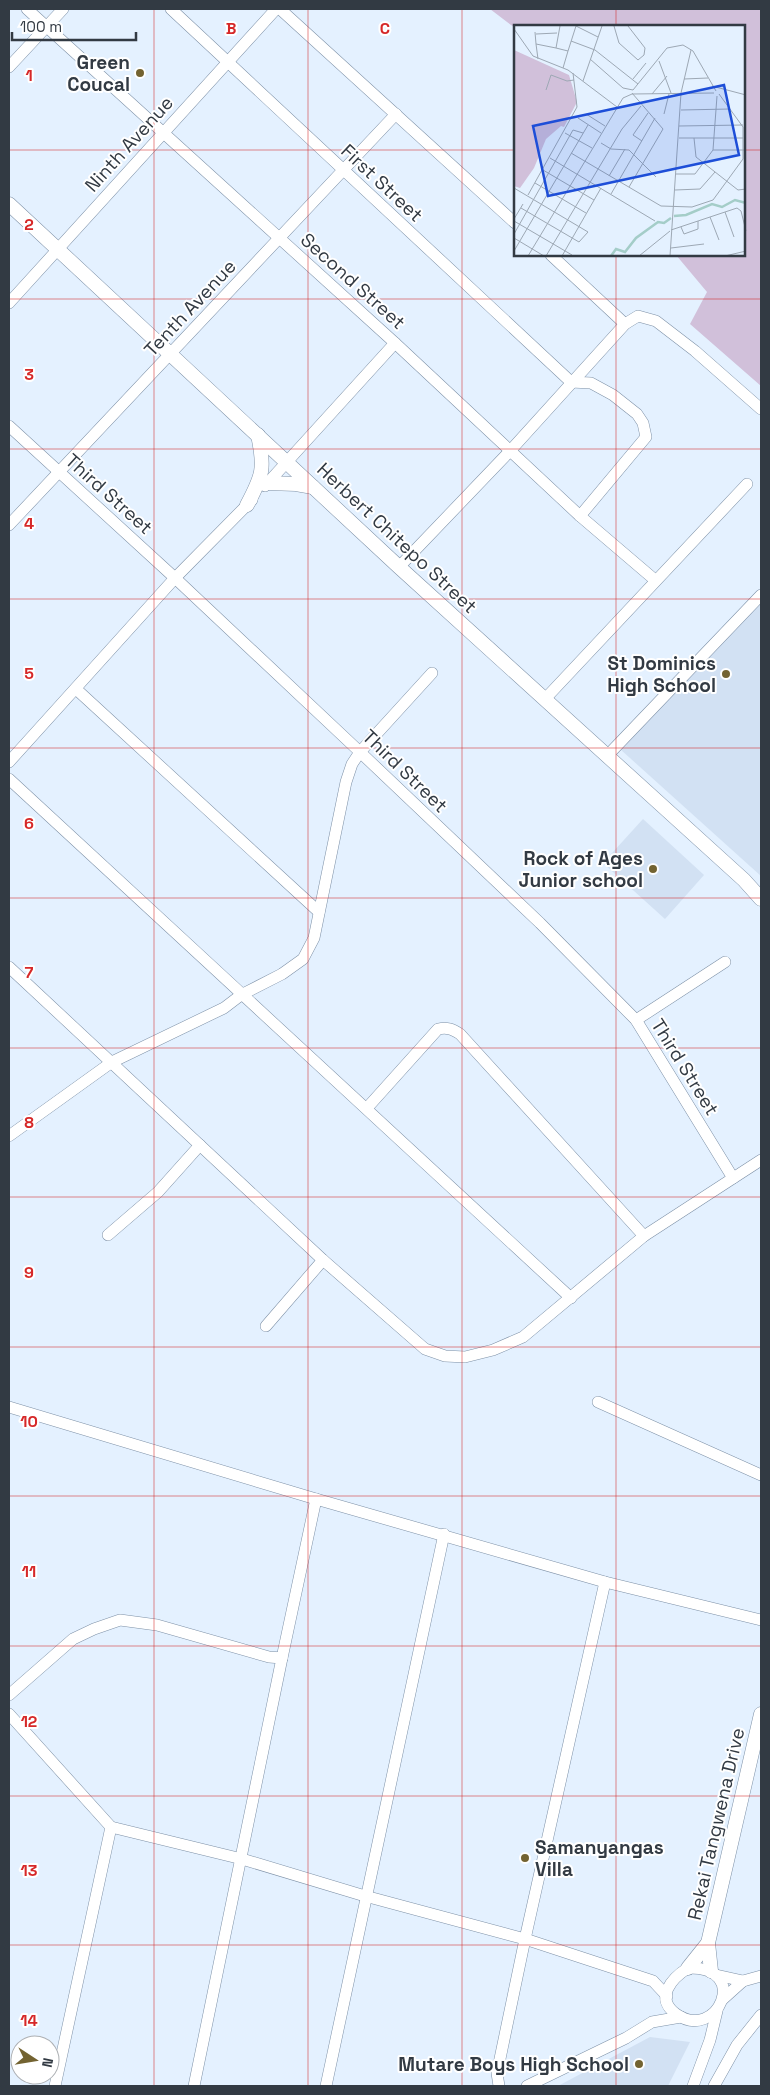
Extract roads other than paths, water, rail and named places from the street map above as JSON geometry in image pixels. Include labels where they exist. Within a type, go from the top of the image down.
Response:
[{"type":"main road","name":"Herbert Chitepo Street","points":[[9,204],[399,567],[744,880],[761,899]]},
{"type":"main road","points":[[247,505],[260,480],[262,470],[262,456],[258,434]]},
{"type":"main road","points":[[268,483],[314,487]]},
{"type":"main road","points":[[744,880],[761,887]]},
{"type":"main road","name":"Rekai Tangwena Drive","points":[[708,1943],[761,1714]]},
{"type":"main road","points":[[682,1972],[708,1943]]},
{"type":"main road","points":[[708,1943],[714,1973]]},
{"type":"street","name":"Second Street","points":[[27,9],[280,238],[580,516],[655,580]]},
{"type":"street","points":[[9,67],[63,9]]},
{"type":"street","name":"First Street","points":[[171,9],[571,382]]},
{"type":"street","name":"Ninth Avenue","points":[[9,304],[276,9]]},
{"type":"street","points":[[280,9],[514,222]]},
{"type":"street","name":"Tenth Avenue","points":[[9,525],[396,114]]},
{"type":"street","points":[[551,256],[625,324]]},
{"type":"street","points":[[608,307],[656,321],[695,351],[761,409]]},
{"type":"street","points":[[399,567],[510,451],[625,324],[638,316]]},
{"type":"street","points":[[9,762],[175,578],[288,463],[394,343]]},
{"type":"street","points":[[571,382],[591,383],[613,395],[637,414],[643,423],[646,437],[580,516]]},
{"type":"street","name":"Third Street","points":[[9,426],[175,578],[360,752],[540,923],[636,1020],[733,1178]]},
{"type":"street","points":[[545,699],[747,484]]},
{"type":"street","points":[[607,756],[761,595]]},
{"type":"street","points":[[9,1136],[112,1062],[224,1008],[241,994],[282,974],[303,959],[314,938],[346,782],[352,764],[360,752],[432,673]]},
{"type":"street","points":[[76,689],[319,912]]},
{"type":"street","points":[[9,779],[572,1298]]},
{"type":"street","points":[[636,1020],[725,962]]},
{"type":"street","points":[[9,967],[323,1260],[425,1349],[444,1356],[465,1357],[492,1350],[523,1337],[644,1236],[761,1160]]},
{"type":"street","points":[[366,1108],[438,1029],[445,1027],[451,1029],[460,1034],[644,1236]]},
{"type":"street","points":[[108,1235],[158,1192],[200,1145]]},
{"type":"street","points":[[266,1326],[323,1260]]},
{"type":"street","points":[[598,1402],[761,1475]]},
{"type":"street","points":[[9,1407],[316,1499],[444,1534],[605,1582],[761,1620]]},
{"type":"street","points":[[194,2086],[316,1499]]},
{"type":"street","points":[[326,2086],[444,1534]]},
{"type":"street","points":[[498,2086],[497,2073],[525,1939],[605,1582]]},
{"type":"street","points":[[9,1695],[73,1639],[120,1620],[157,1625],[269,1657],[282,1658]]},
{"type":"street","points":[[9,1714],[111,1827],[242,1859],[366,1896],[525,1939],[653,1981],[667,1999],[671,2010],[681,2017]]},
{"type":"street","points":[[55,2086],[111,1827]]},
{"type":"street","points":[[653,1981],[700,1968],[743,1981]]},
{"type":"street","points":[[652,2022],[667,1999],[668,1985],[682,1972]]},
{"type":"street","points":[[714,1973],[723,1989],[723,1999]]},
{"type":"street","points":[[693,2086],[710,2040],[717,2011],[723,1999],[743,1981],[761,1976]]},
{"type":"street","points":[[527,2086],[626,2038],[652,2022],[681,2017],[695,2020],[705,2018],[717,2011]]},
{"type":"street","points":[[714,2086],[737,2045],[761,2015]]},
{"type":"street","points":[[695,2020],[706,2029],[710,2040]]},
{"type":"place","name":"Green Coucal","points":[[140,73]]},
{"type":"place","name":"St Dominics High School","points":[[726,674]]},
{"type":"place","name":"Rock of Ages Junior school","points":[[653,869]]},
{"type":"place","name":"Samanyangas Villa","points":[[525,1858]]},
{"type":"place","name":"Mutare Boys High School","points":[[639,2064]]}]
